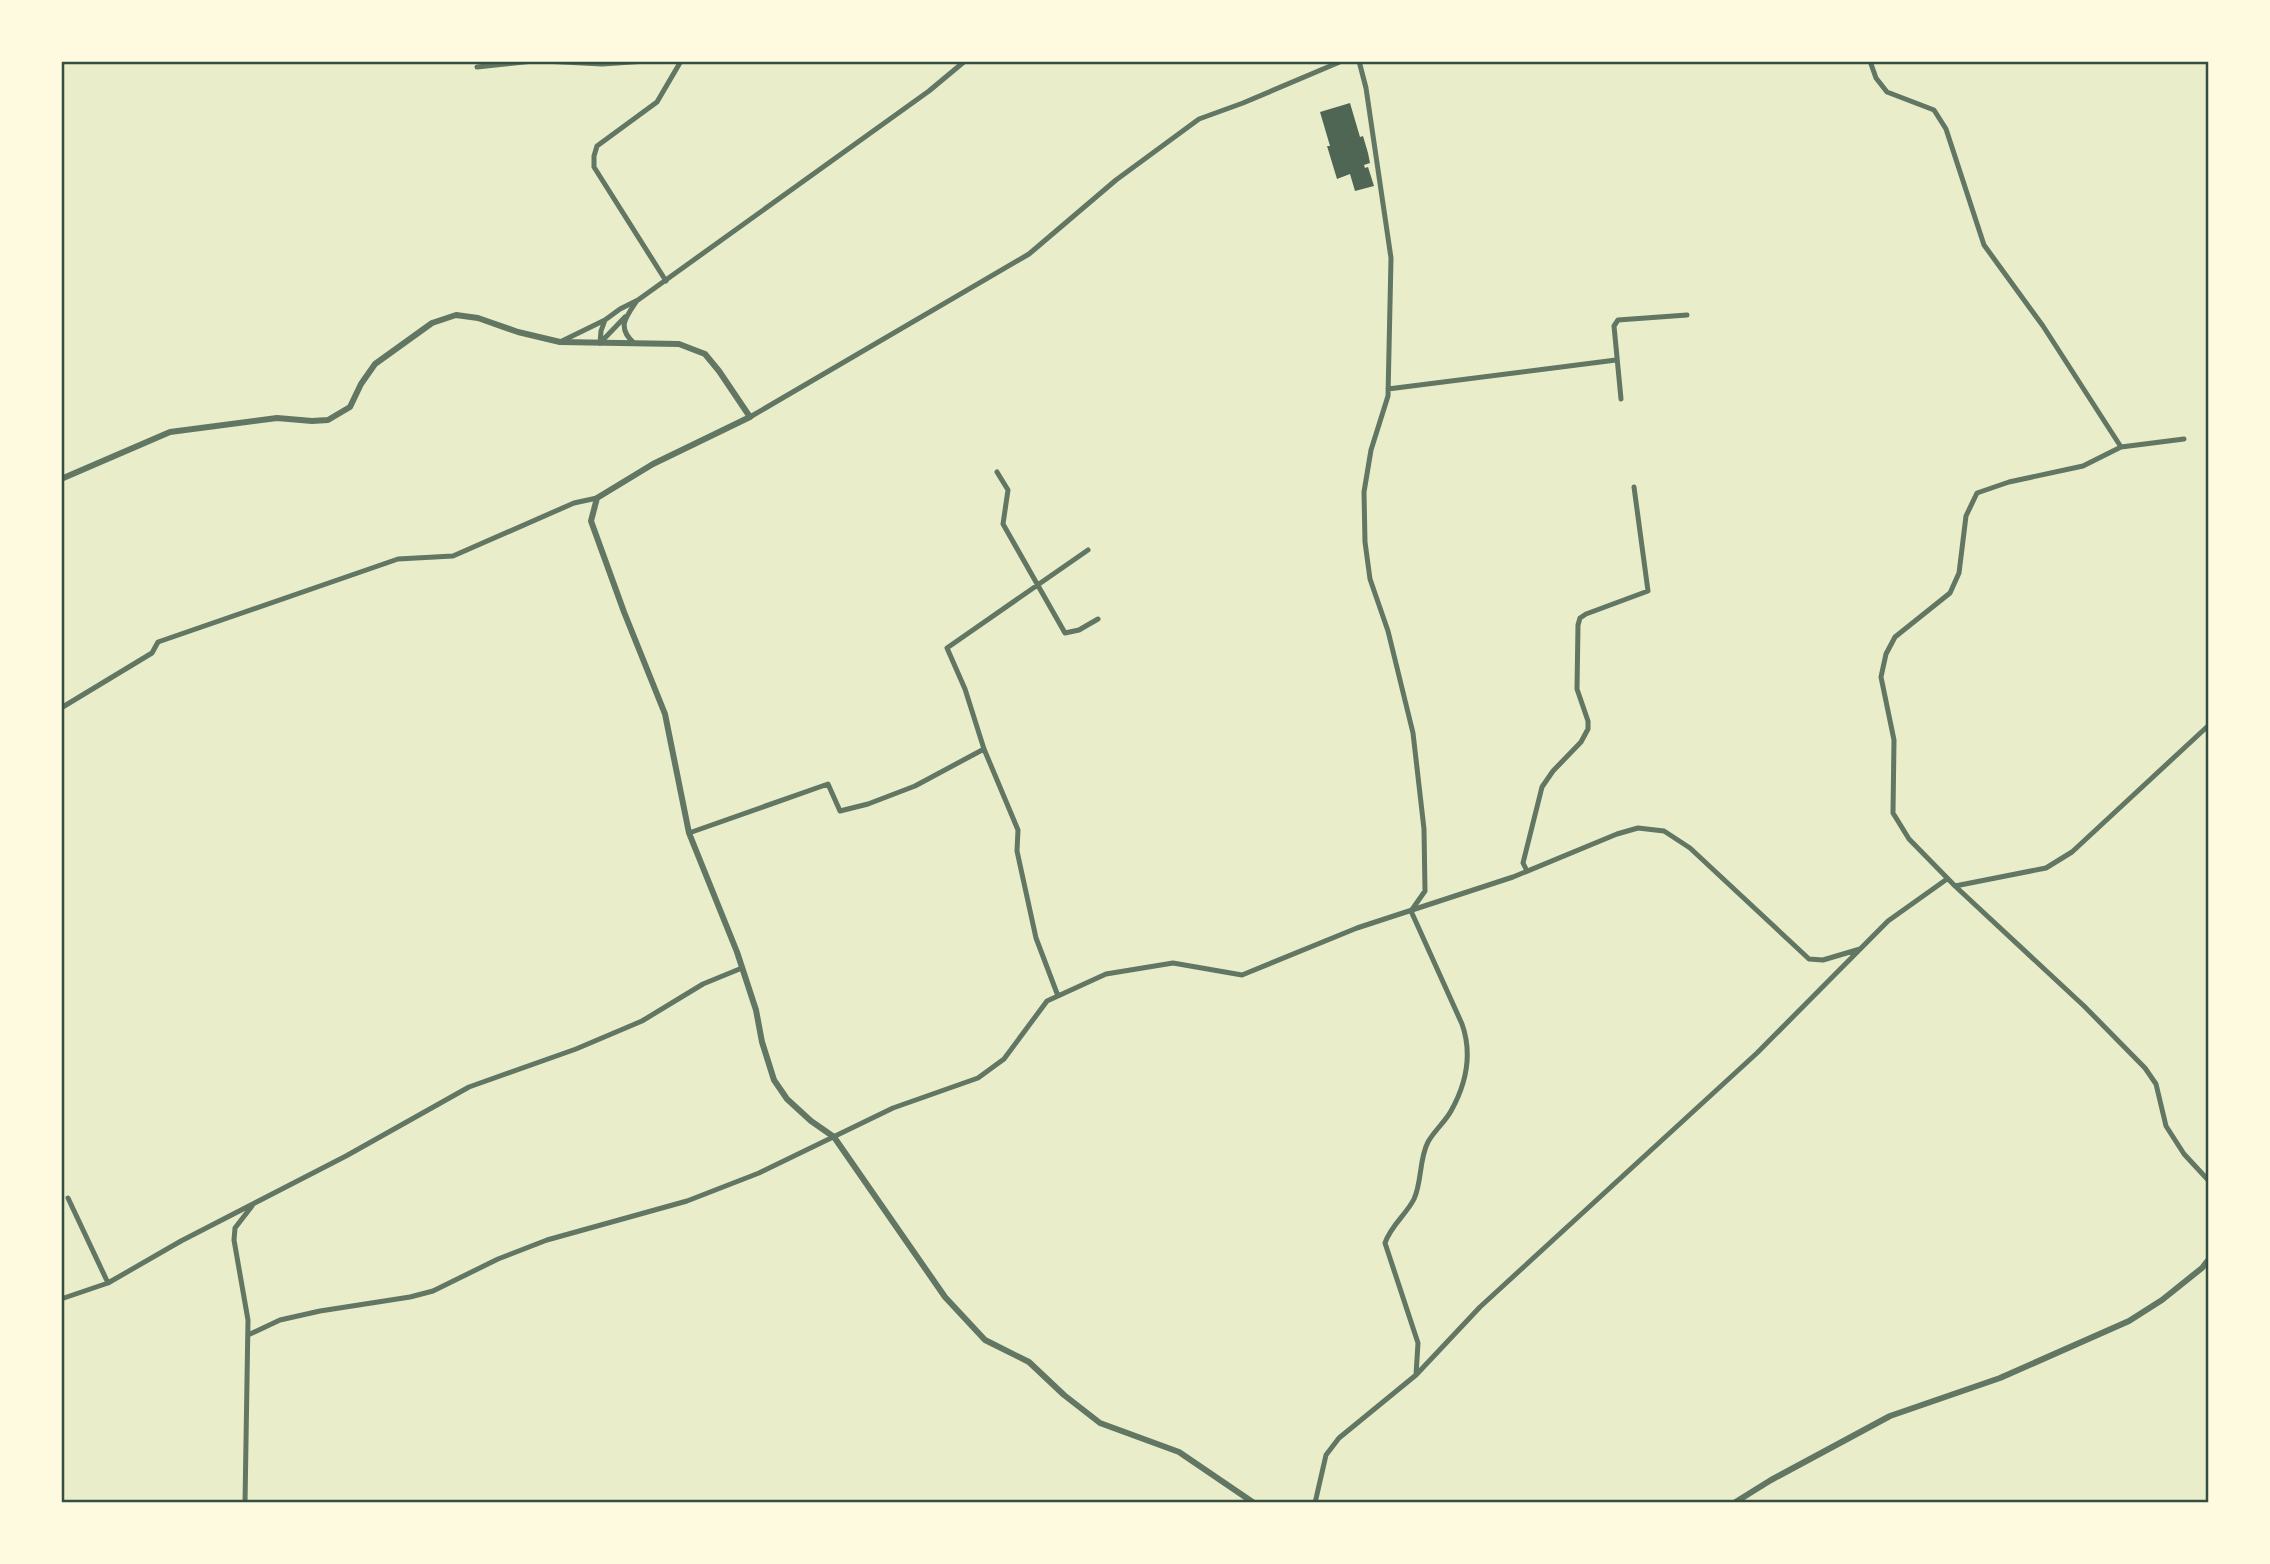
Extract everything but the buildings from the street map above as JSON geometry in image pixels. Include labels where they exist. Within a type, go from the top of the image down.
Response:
[{"type":"street","points":[[477,67],[533,61]]},
{"type":"street","points":[[542,61],[602,64],[647,61]]},
{"type":"street","points":[[666,281],[594,167],[594,156],[597,146],[657,102],[681,61]]},
{"type":"street","points":[[560,342],[605,320],[666,281],[929,91],[965,61]]},
{"type":"street","points":[[61,708],[152,653],[158,642],[398,559],[453,556],[574,503],[597,498],[653,464],[750,417],[1030,254],[1115,180],[1199,118],[1243,103],[1342,61]]},
{"type":"street","points":[[1359,61],[1366,88],[1391,258],[1388,389],[1371,450],[1364,492],[1365,542],[1370,579],[1388,631],[1413,733],[1424,829],[1425,891],[1411,911]]},
{"type":"street","points":[[1870,61],[1875,78],[1887,92],[1934,110],[1946,130],[1984,245],[2043,326],[2121,447]]},
{"type":"street","points":[[600,343],[638,300]]},
{"type":"street","points":[[61,479],[170,432],[277,418],[328,421],[350,407],[360,384],[375,364],[432,323],[456,315],[478,318],[518,332],[560,342],[680,344],[705,354],[750,417]]},
{"type":"street","points":[[1621,399],[1614,326],[1618,320],[1687,315]]},
{"type":"street","points":[[626,316],[626,336],[634,343]]},
{"type":"street","points":[[600,343],[605,320]]},
{"type":"street","points":[[1388,389],[1616,360]]},
{"type":"street","points":[[2184,439],[2121,447],[2083,466],[2008,482],[1977,494],[1966,516],[1959,573],[1950,593],[1895,637],[1886,654],[1881,677],[1894,740],[1893,813],[1909,838],[1977,908],[2084,1006],[2145,1068],[2155,1084],[2166,1126],[2184,1154],[2209,1181]]},
{"type":"street","points":[[997,472],[1008,489],[1003,524],[1065,633],[1098,619]]},
{"type":"street","points":[[1527,871],[1522,863],[1542,787],[1553,771],[1581,742],[1588,729],[1588,721],[1577,689],[1580,618],[1648,591],[1634,487]]},
{"type":"street","points":[[597,498],[591,522],[665,714],[689,833],[742,968],[774,1080],[787,1099],[810,1121],[834,1137],[945,1297],[985,1340],[1029,1362],[1064,1395],[1100,1423],[1179,1452],[1254,1503]]},
{"type":"street","points":[[1058,996],[1036,938],[1017,851],[1018,830],[984,749],[965,689],[947,648],[1088,550]]},
{"type":"street","points":[[1955,886],[2046,868],[2057,863],[2209,725]]},
{"type":"street","points":[[689,833],[828,784],[840,811],[868,804],[915,786],[984,749]]},
{"type":"street","points":[[248,1335],[280,1320],[433,1291],[498,1259],[547,1240],[687,1201],[760,1173],[893,1108],[978,1077],[1003,1059],[1047,1001],[1106,974],[1173,963],[1242,975],[1357,928],[1527,871],[1638,828],[1664,831],[1690,848],[1809,959],[1823,960],[1860,949]]},
{"type":"street","points":[[1315,1503],[1326,1455],[1339,1437],[1416,1375],[1480,1307],[1757,1053],[1888,921],[1947,878]]},
{"type":"street","points":[[1411,911],[1468,1041],[1466,1075],[1451,1111],[1428,1141],[1414,1199],[1394,1223],[1385,1243],[1418,1343],[1416,1375]]},
{"type":"street","points":[[61,1299],[108,1283],[181,1241],[346,1156],[470,1087],[576,1049],[642,1021],[703,984],[742,968]]},
{"type":"street","points":[[68,1198],[108,1283]]},
{"type":"street","points":[[244,1503],[248,1335],[234,1240],[235,1228],[254,1203]]},
{"type":"street","points":[[1734,1503],[1890,1416],[2000,1378],[2129,1321],[2162,1300],[2202,1268],[2209,1259]]}]
